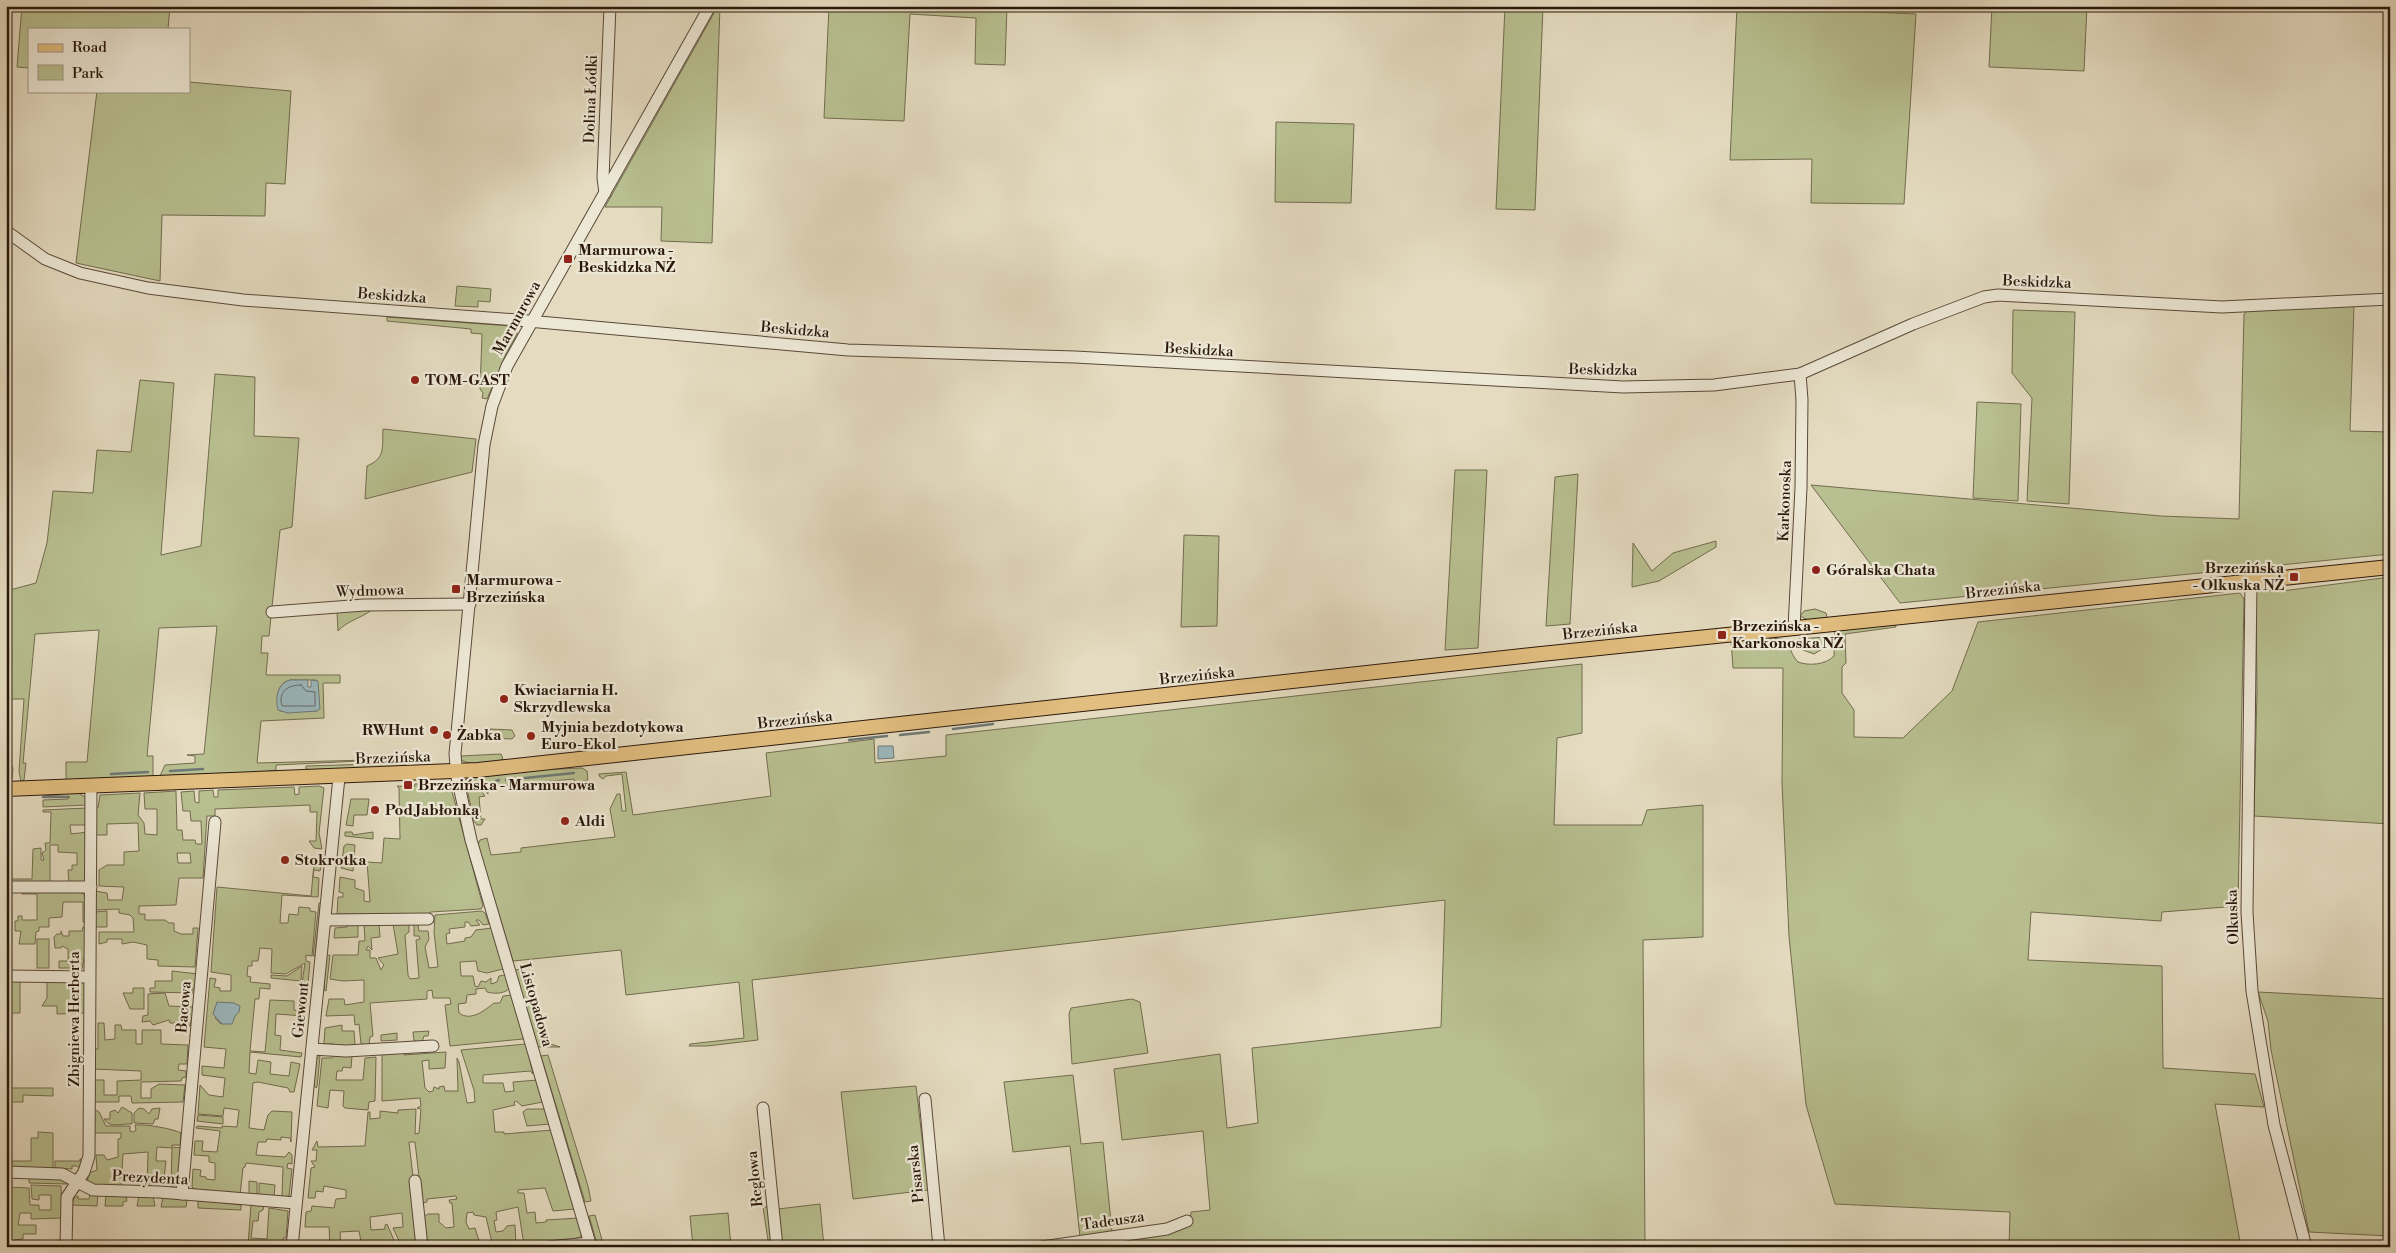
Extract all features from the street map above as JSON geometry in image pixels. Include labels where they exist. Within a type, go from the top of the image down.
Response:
[{"type":"main road","name":"Brzezińska","points":[[6,789],[456,771],[1794,628],[2390,567]]},
{"type":"street","name":"Dolina Łódki","points":[[605,193],[603,178],[610,6]]},
{"type":"street","name":"Marmurowa","points":[[456,771],[455,755],[482,461],[488,422],[502,376],[710,6]]},
{"type":"street","name":"Beskidzka","points":[[6,231],[45,259],[66,269],[148,288],[244,300],[531,322],[848,350],[1075,357],[1396,373],[1588,386],[1714,385],[1800,374],[1912,324],[1984,297],[1998,295],[2222,307],[2390,299]]},
{"type":"street","name":"Karkonoska","points":[[1794,628],[1801,488],[1802,400],[1800,374]]},
{"type":"street","name":"Olkuska","points":[[2251,581],[2247,912],[2252,991],[2274,1125],[2306,1247]]},
{"type":"street","name":"Wydmowa","points":[[272,612],[364,605],[470,604]]},
{"type":"street","name":"Listopadowa","points":[[456,771],[472,840],[590,1245]]},
{"type":"street","name":"Giewont","points":[[292,1247],[339,777]]},
{"type":"street","name":"Zbigniewa Herberta","points":[[66,1247],[67,1197],[87,1167],[89,1156],[91,786]]},
{"type":"street","name":"Bacowa","points":[[182,1194],[215,822]]},
{"type":"street","points":[[6,887],[91,887]]},
{"type":"street","points":[[325,920],[428,919]]},
{"type":"street","points":[[6,976],[90,977]]},
{"type":"street","points":[[312,1049],[346,1051],[433,1046]]},
{"type":"street","name":"Pisarska","points":[[925,1099],[940,1247]]},
{"type":"street","name":"Reglowa","points":[[763,1108],[777,1247]]},
{"type":"street","name":"Prezydenta","points":[[6,1172],[62,1174],[93,1190],[182,1194],[296,1204]]},
{"type":"street","points":[[415,1181],[422,1247]]},
{"type":"street","name":"Tadeusza","points":[[1042,1247],[1167,1229],[1187,1221]]},
{"type":"street","points":[[548,1247],[590,1245]]},
{"type":"green space","points":[[22,6],[170,6],[168,28],[28,28],[28,68],[17,67]]},
{"type":"green space","points":[[718,6],[720,6],[712,243],[661,241],[662,207],[605,207]]},
{"type":"green space","points":[[829,6],[1007,6],[1005,65],[975,64],[976,18],[910,14],[904,121],[824,118]]},
{"type":"green space","points":[[1505,6],[1543,6],[1535,210],[1496,209]]},
{"type":"green space","points":[[1737,6],[1822,6],[1822,10],[1916,14],[1904,204],[1811,203],[1812,159],[1730,160]]},
{"type":"green space","points":[[1992,6],[2087,6],[2084,71],[1989,67]]},
{"type":"green space","points":[[190,82],[291,91],[285,184],[266,183],[265,216],[162,215],[160,281],[76,263],[97,92],[190,92]]},
{"type":"green space","points":[[1276,122],[1354,124],[1351,203],[1275,202]]},
{"type":"green space","points":[[457,286],[491,289],[490,302],[478,301],[478,307],[455,306]]},
{"type":"green space","points":[[2354,305],[2350,431],[2390,432],[2390,554],[1900,603],[1811,485],[2161,516],[2239,519],[2244,314],[2247,311]]},
{"type":"green space","points":[[2013,310],[2075,312],[2069,504],[2027,501],[2032,398],[2012,373]]},
{"type":"green space","points":[[387,317],[511,326],[516,328],[517,334],[506,354],[487,399],[482,398],[483,393],[480,389],[482,334],[471,333],[471,329],[387,321]]},
{"type":"green space","points":[[215,374],[255,377],[254,436],[299,438],[292,527],[280,530],[269,636],[262,636],[261,653],[268,653],[266,675],[340,675],[340,683],[323,683],[324,718],[261,721],[257,763],[404,759],[276,765],[276,770],[256,773],[160,776],[165,765],[195,763],[195,756],[187,755],[204,754],[217,626],[159,628],[147,756],[153,756],[153,776],[66,782],[66,762],[87,762],[99,630],[35,634],[23,763],[26,763],[24,780],[21,782],[19,771],[24,699],[6,699],[6,591],[36,583],[47,543],[53,491],[93,493],[97,450],[131,452],[140,380],[174,383],[161,555],[201,546]],"holes":[[[290,680],[316,680],[317,711],[280,711],[278,692],[285,682]]]},
{"type":"green space","points":[[1977,402],[2021,404],[2018,501],[1973,498]]},
{"type":"green space","points":[[383,429],[476,439],[472,472],[365,499],[367,466],[380,456],[383,447]]},
{"type":"green space","points":[[1455,470],[1487,470],[1478,648],[1445,650]]},
{"type":"green space","points":[[1578,474],[1570,624],[1546,626],[1555,477]]},
{"type":"green space","points":[[1184,535],[1219,536],[1217,626],[1181,627]]},
{"type":"green space","points":[[1716,541],[1716,547],[1659,581],[1632,587],[1633,543],[1652,571],[1673,553]]},
{"type":"green space","points":[[2390,577],[2390,824],[2254,816],[2257,691],[2256,590],[2282,591]]},
{"type":"green space","points":[[2240,593],[2244,599],[2238,906],[2162,912],[2161,921],[2031,912],[2028,960],[2162,966],[2163,1068],[2255,1074],[2264,1107],[2215,1104],[2241,1247],[2009,1247],[2010,1212],[1835,1204],[1806,1105],[1789,936],[1782,783],[1783,668],[1733,668],[1731,640],[1766,635],[1767,638],[1784,640],[1789,644],[1793,656],[1798,662],[1817,664],[1834,656],[1835,630],[1895,623],[1896,627],[1845,634],[1846,663],[1842,667],[1842,693],[1854,710],[1854,737],[1903,738],[1952,691],[1978,622]]},
{"type":"green space","points":[[1815,609],[1826,613],[1827,618],[1808,620],[1800,616],[1804,611]]},
{"type":"green space","points":[[372,610],[346,625],[338,631],[337,612]]},
{"type":"green space","points":[[1825,637],[1824,648],[1814,654],[1803,650],[1799,639]]},
{"type":"green space","points":[[1582,664],[1582,733],[1557,738],[1554,825],[1642,825],[1647,810],[1703,805],[1703,937],[1643,940],[1645,1247],[1042,1247],[1190,1221],[1191,1212],[1210,1210],[1203,1131],[1122,1140],[1114,1069],[1220,1054],[1227,1128],[1258,1123],[1252,1048],[1441,1027],[1445,900],[752,980],[758,1040],[707,1046],[689,1046],[690,1044],[744,1038],[739,982],[626,995],[621,950],[513,961],[478,845],[480,840],[487,838],[491,855],[521,852],[521,848],[615,837],[610,809],[617,794],[620,794],[622,811],[626,811],[622,774],[606,776],[603,779],[599,774],[626,772],[633,815],[771,796],[766,753],[874,739],[875,763],[946,756],[946,735]]},
{"type":"green space","points":[[490,729],[512,730],[515,736],[512,739],[490,738]]},
{"type":"green space","points":[[501,754],[503,759],[488,763],[476,764],[461,760],[461,756]]},
{"type":"green space","points":[[6,755],[13,768],[12,781],[6,782]]},
{"type":"green space","points":[[405,763],[405,767],[322,771],[306,769],[306,766]]},
{"type":"green space","points":[[582,768],[587,771],[588,780],[575,783],[574,779],[488,787],[488,794],[483,788],[479,788],[485,796],[479,797],[481,819],[485,819],[481,825],[477,825],[474,821],[466,784],[472,779],[465,780],[469,776],[513,771]]},
{"type":"green space","points":[[446,783],[450,785],[448,788],[451,788],[483,906],[481,909],[431,912],[426,915],[337,914],[338,897],[343,897],[343,893],[339,892],[340,877],[355,880],[355,888],[364,891],[364,901],[370,902],[367,862],[382,863],[384,838],[400,839],[399,788],[397,786],[414,787],[415,784]]},
{"type":"green space","points":[[319,786],[324,788],[319,833],[322,849],[314,848],[309,841],[316,841],[317,812],[310,812],[310,805],[215,809],[215,816],[207,816],[203,878],[179,878],[176,905],[139,906],[139,914],[145,914],[145,920],[165,920],[169,923],[174,923],[174,931],[181,934],[193,934],[193,928],[198,928],[195,967],[158,966],[158,960],[147,959],[147,945],[133,942],[122,944],[122,939],[107,939],[107,942],[99,944],[99,932],[134,932],[133,918],[130,915],[119,913],[119,909],[95,910],[95,891],[107,893],[108,900],[122,900],[124,887],[99,886],[99,870],[107,865],[124,865],[124,852],[139,851],[138,823],[107,824],[107,835],[96,835],[95,808],[98,808],[100,795],[140,793],[138,815],[144,823],[145,834],[157,835],[157,809],[145,809],[144,793],[176,791],[177,830],[182,830],[183,840],[195,840],[196,844],[202,844],[201,821],[191,821],[190,811],[183,811],[181,792],[194,791],[195,802],[199,803],[199,791],[213,790],[214,797],[218,797],[218,790],[294,787],[295,795],[299,794],[299,787]],"holes":[[[177,853],[190,853],[191,863],[178,863]]]},
{"type":"green space","points":[[77,792],[85,797],[88,805],[43,807],[43,800],[68,799],[70,797],[44,795],[46,793]]},
{"type":"green space","points":[[351,799],[369,799],[367,815],[354,815],[353,826],[346,825]]},
{"type":"green space","points":[[87,808],[87,825],[70,825],[71,834],[88,832],[85,882],[69,885],[68,870],[72,870],[72,865],[77,865],[77,853],[58,852],[58,845],[50,845],[50,886],[6,886],[6,879],[32,879],[33,849],[41,848],[41,860],[44,860],[42,853],[46,850],[45,843],[50,843],[51,812],[43,812],[43,810]]},
{"type":"green space","points":[[345,832],[352,832],[353,835],[373,832],[373,839],[345,836]]},
{"type":"green space","points":[[347,844],[355,845],[353,871],[341,868],[344,846]]},
{"type":"green space","points":[[320,857],[322,859],[320,871],[314,870],[313,877],[319,878],[318,897],[282,895],[280,923],[288,923],[289,914],[298,915],[299,907],[310,908],[310,911],[316,912],[312,956],[306,955],[306,961],[310,962],[305,1016],[276,1014],[275,1035],[281,1036],[280,1050],[302,1053],[301,1057],[250,1052],[249,1073],[256,1074],[258,1060],[271,1062],[270,1074],[289,1076],[291,1062],[300,1064],[294,1092],[290,1092],[288,1088],[258,1082],[253,1083],[249,1128],[264,1130],[268,1115],[272,1111],[292,1112],[291,1142],[290,1138],[281,1137],[281,1140],[267,1139],[266,1142],[258,1142],[256,1155],[285,1157],[289,1152],[292,1155],[292,1164],[288,1163],[287,1168],[292,1169],[289,1196],[282,1197],[283,1167],[246,1163],[243,1168],[240,1195],[196,1190],[192,1187],[193,1169],[201,1170],[200,1176],[206,1177],[206,1179],[215,1180],[215,1163],[209,1162],[209,1156],[194,1155],[195,1141],[203,1141],[202,1151],[217,1152],[220,1131],[196,1128],[197,1126],[237,1127],[239,1110],[224,1108],[223,1116],[198,1114],[200,1085],[209,1095],[223,1097],[225,1078],[202,1075],[202,1066],[224,1068],[226,1049],[204,1047],[210,978],[216,979],[214,987],[220,988],[220,991],[231,991],[231,975],[211,972],[217,887],[311,896],[314,864],[307,863],[311,858]],"holes":[[[260,948],[272,949],[271,973],[286,974],[305,963],[298,1011],[294,1010],[294,1001],[270,1000],[265,1052],[250,1051],[255,999],[259,999],[260,988],[270,989],[270,984],[250,982],[251,977],[247,976],[248,966],[252,966],[252,961],[258,961]],[[239,1012],[221,1024],[215,1018]]]},
{"type":"green space","points":[[24,891],[80,892],[86,896],[85,922],[83,922],[83,902],[63,902],[62,917],[49,918],[49,927],[39,927],[39,931],[36,932],[35,944],[19,944],[21,931],[15,931],[15,921],[18,921],[18,916],[22,916],[22,920],[37,920],[37,894],[22,894]]},
{"type":"green space","points":[[319,903],[321,903],[315,956],[313,956]]},
{"type":"green space","points":[[107,911],[107,927],[95,927],[95,912]]},
{"type":"green space","points":[[482,911],[485,913],[489,924],[483,925],[479,920],[476,920],[480,925],[471,926],[468,922],[465,922],[465,927],[449,929],[450,933],[446,934],[447,944],[465,941],[465,938],[471,937],[476,930],[492,928],[503,969],[487,973],[478,971],[476,961],[460,962],[461,976],[473,976],[475,986],[478,987],[481,981],[486,982],[491,978],[491,984],[497,982],[499,976],[505,975],[510,988],[496,993],[487,992],[485,988],[476,989],[476,994],[467,995],[466,1003],[458,1004],[459,1013],[473,1016],[494,1003],[500,1003],[503,996],[512,995],[523,1039],[450,1046],[445,1005],[451,1004],[450,998],[433,998],[432,990],[427,991],[427,999],[370,1003],[373,1036],[370,1037],[369,1045],[361,1044],[359,1024],[355,1025],[354,1015],[326,1016],[329,999],[344,999],[345,1005],[364,1002],[364,980],[343,981],[330,979],[333,955],[358,955],[359,941],[365,941],[364,924],[379,924],[380,937],[371,938],[372,950],[368,946],[366,950],[370,950],[370,958],[376,958],[381,970],[384,965],[378,958],[398,954],[393,924],[409,924],[409,932],[405,935],[408,975],[410,979],[419,978],[416,940],[420,939],[419,936],[414,936],[414,923],[418,925],[419,931],[428,931],[429,939],[425,947],[429,968],[438,967],[434,932],[435,915]]},
{"type":"green space","points":[[348,924],[358,925],[358,937],[334,938],[335,928],[347,927]]},
{"type":"green space","points":[[83,927],[85,927],[86,947],[82,969],[78,971],[78,969],[75,969],[75,971],[70,968],[59,968],[59,961],[68,961],[68,949],[62,946],[61,948],[55,948],[54,937],[57,934],[61,934],[61,931],[63,936],[69,936],[69,931],[82,931]]},
{"type":"green space","points":[[37,939],[49,939],[49,968],[37,968]]},
{"type":"green space","points":[[330,955],[326,991],[324,990],[326,956]]},
{"type":"green space","points":[[302,966],[301,981],[271,978],[271,975],[287,976]]},
{"type":"green space","points":[[524,969],[544,1042],[560,1047],[538,1047],[515,970]]},
{"type":"green space","points":[[172,971],[198,974],[197,988],[193,988],[193,993],[150,992],[150,988],[155,988],[155,981],[172,981]]},
{"type":"green space","points":[[6,979],[20,980],[20,1013],[6,1013]]},
{"type":"green space","points":[[47,980],[83,982],[86,985],[86,1013],[57,1014],[57,1006],[42,1006],[47,998]]},
{"type":"green space","points":[[133,988],[144,988],[144,1009],[130,1009],[123,993],[133,993]]},
{"type":"green space","points":[[2258,992],[2390,999],[2390,1236],[2309,1232],[2271,1050],[2268,1021]]},
{"type":"green space","points":[[165,993],[169,1006],[195,1007],[190,1026],[184,1023],[170,1023],[169,1020],[153,1025],[150,1021],[142,1022],[143,1016],[148,1015],[148,994]]},
{"type":"green space","points":[[1132,999],[1140,1002],[1148,1053],[1072,1064],[1069,1014],[1071,1008]]},
{"type":"green space","points":[[98,1023],[104,1023],[105,1040],[115,1039],[115,1025],[121,1025],[122,1030],[136,1030],[136,1044],[142,1044],[142,1030],[161,1030],[161,1044],[188,1045],[187,1064],[179,1064],[178,1070],[186,1071],[186,1077],[182,1078],[181,1081],[141,1082],[141,1098],[151,1098],[151,1089],[159,1084],[185,1085],[183,1102],[132,1103],[131,1096],[119,1096],[119,1102],[94,1102],[93,1080],[104,1080],[104,1095],[117,1095],[117,1081],[141,1080],[141,1071],[93,1069],[94,1049],[98,1049]]},
{"type":"green space","points":[[342,1025],[342,1031],[354,1031],[355,1045],[336,1047],[333,1044],[324,1044],[325,1028]]},
{"type":"green space","points":[[429,1031],[428,1036],[424,1036],[422,1042],[414,1041],[413,1032]]},
{"type":"green space","points":[[397,1033],[397,1040],[381,1041],[381,1035]]},
{"type":"green space","points":[[526,1044],[533,1074],[530,1071],[483,1075],[483,1083],[503,1083],[505,1092],[514,1091],[513,1082],[538,1080],[543,1102],[522,1106],[516,1101],[514,1102],[515,1105],[493,1110],[495,1132],[504,1132],[504,1134],[553,1130],[575,1209],[553,1211],[545,1188],[518,1190],[518,1193],[524,1193],[527,1213],[535,1212],[536,1223],[546,1222],[546,1220],[578,1218],[582,1234],[580,1237],[562,1242],[524,1245],[518,1207],[496,1212],[497,1220],[494,1221],[496,1232],[503,1231],[507,1226],[515,1225],[516,1246],[493,1247],[486,1217],[474,1215],[473,1212],[467,1213],[466,1222],[469,1229],[475,1228],[481,1247],[426,1247],[424,1217],[428,1214],[439,1214],[439,1222],[446,1228],[454,1227],[452,1203],[449,1200],[457,1199],[456,1196],[427,1199],[427,1202],[422,1203],[415,1142],[409,1142],[421,1247],[402,1247],[393,1228],[403,1227],[402,1213],[370,1217],[371,1230],[385,1229],[387,1224],[397,1247],[362,1247],[359,1231],[340,1232],[341,1247],[330,1247],[329,1227],[305,1227],[306,1212],[311,1211],[312,1206],[334,1208],[336,1199],[346,1198],[346,1190],[324,1186],[323,1192],[316,1191],[315,1198],[308,1198],[311,1168],[315,1167],[311,1161],[316,1161],[317,1150],[312,1150],[317,1141],[318,1147],[365,1146],[368,1112],[370,1112],[370,1119],[380,1118],[380,1111],[398,1113],[398,1110],[416,1109],[415,1134],[419,1133],[421,1109],[417,1108],[421,1106],[420,1098],[382,1101],[382,1054],[404,1052],[404,1055],[446,1052],[445,1068],[429,1069],[429,1060],[422,1061],[425,1088],[429,1092],[433,1091],[434,1087],[439,1089],[439,1087],[444,1086],[445,1091],[458,1091],[457,1058],[467,1103],[475,1102],[474,1090],[461,1050]]},
{"type":"green space","points":[[336,1055],[352,1056],[351,1068],[343,1067],[342,1071],[337,1071],[336,1080],[363,1080],[365,1058],[376,1057],[375,1101],[369,1102],[368,1110],[345,1108],[343,1106],[344,1091],[330,1090],[328,1108],[317,1106],[322,1058],[332,1058]]},
{"type":"green space","points":[[548,1055],[591,1201],[585,1202],[541,1056]]},
{"type":"green space","points":[[320,1056],[316,1088],[312,1083],[316,1059]]},
{"type":"green space","points":[[1073,1075],[1081,1144],[1103,1142],[1112,1232],[1080,1237],[1070,1146],[1013,1152],[1004,1082]]},
{"type":"green space","points":[[916,1086],[928,1190],[853,1199],[841,1092]]},
{"type":"green space","points":[[6,1088],[53,1088],[53,1096],[23,1095],[23,1102],[6,1102]]},
{"type":"green space","points":[[122,1107],[132,1113],[132,1124],[113,1125],[104,1119],[110,1119],[110,1112],[115,1110],[118,1113]]},
{"type":"green space","points":[[139,1108],[144,1109],[149,1114],[152,1109],[160,1108],[158,1119],[155,1119],[153,1124],[134,1123],[134,1113]]},
{"type":"green space","points":[[94,1109],[99,1112],[106,1126],[130,1126],[130,1131],[133,1132],[136,1130],[135,1125],[146,1125],[166,1128],[181,1133],[180,1145],[172,1145],[172,1147],[183,1148],[178,1184],[171,1188],[172,1148],[157,1147],[156,1161],[166,1161],[163,1188],[147,1188],[148,1152],[123,1154],[121,1187],[93,1186],[87,1183],[89,1173],[97,1170],[96,1155],[104,1155],[107,1160],[118,1157],[118,1139],[121,1138],[121,1133],[93,1133]]},
{"type":"green space","points":[[527,1109],[545,1109],[550,1124],[527,1126],[523,1112]]},
{"type":"green space","points":[[198,1115],[223,1117],[223,1124],[197,1121]]},
{"type":"green space","points":[[38,1132],[53,1133],[53,1169],[12,1167],[12,1161],[31,1161],[31,1138],[38,1138]]},
{"type":"green space","points":[[80,1159],[83,1159],[79,1168],[72,1166],[72,1169],[55,1168],[55,1161],[80,1161]]},
{"type":"green space","points":[[61,1177],[67,1184],[29,1183],[29,1178]]},
{"type":"green space","points":[[249,1181],[257,1182],[257,1196],[249,1195]]},
{"type":"green space","points":[[259,1183],[275,1185],[274,1197],[259,1196]]},
{"type":"green space","points":[[31,1185],[61,1186],[62,1218],[31,1219],[31,1213],[20,1213],[18,1225],[36,1225],[36,1234],[23,1234],[23,1239],[14,1240],[14,1247],[6,1247],[6,1187],[29,1188],[30,1205],[39,1205],[39,1210],[51,1210],[51,1195],[39,1195],[39,1200],[32,1199]]},
{"type":"green space","points":[[90,1194],[98,1194],[97,1206],[72,1205],[74,1198],[78,1196],[78,1199],[89,1199]]},
{"type":"green space","points":[[106,1195],[126,1195],[127,1201],[123,1202],[123,1206],[105,1206]]},
{"type":"green space","points":[[139,1196],[153,1196],[155,1206],[137,1206]]},
{"type":"green space","points":[[163,1197],[187,1200],[186,1207],[161,1207]]},
{"type":"green space","points":[[198,1200],[241,1205],[241,1210],[198,1208]]},
{"type":"green space","points":[[251,1204],[264,1206],[263,1210],[259,1212],[258,1221],[253,1221],[251,1238],[267,1239],[269,1208],[288,1211],[286,1238],[283,1238],[285,1247],[248,1246]]},
{"type":"green space","points":[[820,1204],[824,1247],[782,1247],[778,1209]]},
{"type":"green space","points":[[763,1207],[771,1207],[775,1247],[769,1247]]},
{"type":"green space","points":[[728,1213],[731,1247],[693,1247],[690,1216]]},
{"type":"green space","points":[[595,1215],[604,1247],[598,1247],[589,1216]]},
{"type":"water","points":[[290,680],[308,680],[308,687],[311,687],[311,680],[318,681],[320,709],[317,711],[288,713],[278,710],[278,692],[282,685]]},
{"type":"water","points":[[878,746],[893,746],[894,758],[878,759]]},
{"type":"water","points":[[217,1002],[234,1003],[240,1006],[239,1012],[232,1024],[222,1024],[213,1014]]},
{"type":"waterway","points":[[953,729],[993,724]]},
{"type":"waterway","points":[[900,735],[929,732]]},
{"type":"waterway","points":[[849,740],[887,736]]},
{"type":"waterway","points":[[170,771],[203,769]]},
{"type":"waterway","points":[[111,774],[148,772]]},
{"type":"waterway","points":[[506,780],[574,773]]},
{"type":"waterway","points":[[43,797],[68,797]]},
{"type":"place","name":"Marmurowa - Beskidzka NŻ","points":[[568,259]]},
{"type":"place","name":"TOM-GAST","points":[[415,380]]},
{"type":"place","name":"Góralska Chata","points":[[1816,570]]},
{"type":"place","name":"Brzezińska - Olkuska NŻ","points":[[2294,577]]},
{"type":"place","name":"Marmurowa - Brzezińska","points":[[456,589]]},
{"type":"place","name":"Brzezińska - Karkonoska NŻ","points":[[1722,635]]},
{"type":"place","name":"Kwiaciarnia H. Skrzydlewska","points":[[504,699]]},
{"type":"place","name":"RWHunt","points":[[434,730]]},
{"type":"place","name":"Żabka","points":[[447,735]]},
{"type":"place","name":"Myjnia bezdotykowa Euro-Ekol","points":[[531,736]]},
{"type":"place","name":"Brzezińska - Marmurowa","points":[[408,785]]},
{"type":"place","name":"Pod Jabłonką","points":[[375,810]]},
{"type":"place","name":"Aldi","points":[[565,821]]},
{"type":"place","name":"Stokrotka","points":[[285,860]]}]
